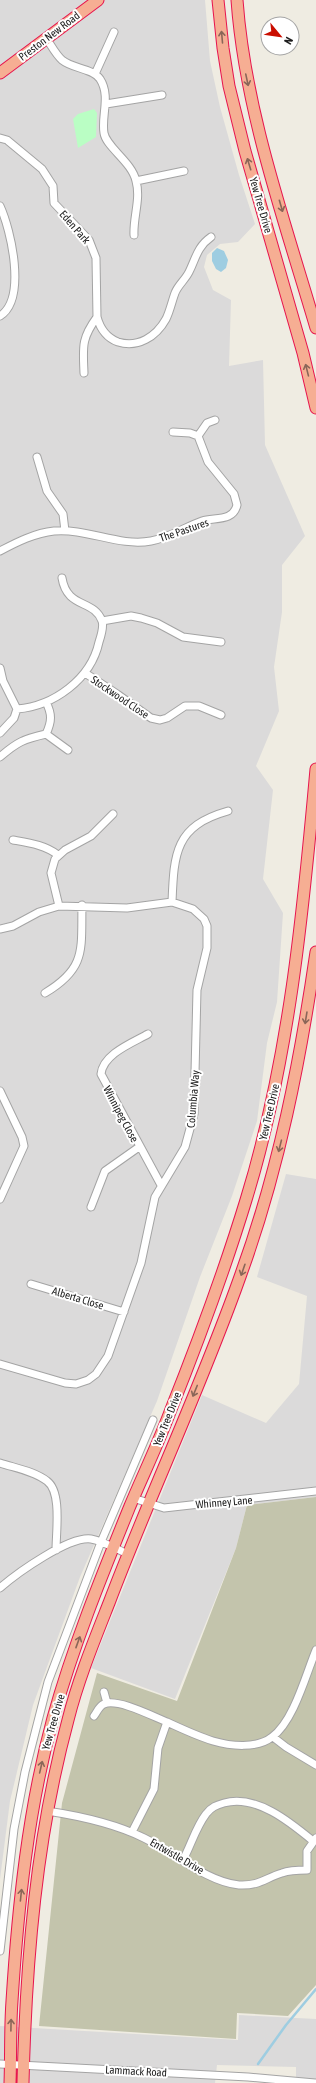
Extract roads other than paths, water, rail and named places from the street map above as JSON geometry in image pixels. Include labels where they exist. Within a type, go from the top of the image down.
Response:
[{"type":"highway","name":"Preston New Road","points":[[0,73],[98,0]]},
{"type":"highway","name":"Yew Tree Drive","points":[[218,0],[229,86],[245,150],[303,353],[316,408]]},
{"type":"highway","name":"Yew Tree Drive","points":[[237,0],[242,56],[254,107],[316,328]]},
{"type":"highway","name":"Yew Tree Drive","points":[[10,2083],[5,2064],[21,1894],[40,1772],[54,1717],[74,1652],[113,1548],[170,1414],[196,1346],[224,1269],[248,1191],[269,1112],[291,995],[308,861],[316,770]]},
{"type":"highway","name":"Yew Tree Drive","points":[[23,2083],[28,1964],[47,1811],[68,1719],[81,1677],[128,1554],[180,1430],[241,1275],[267,1196],[300,1055],[316,952]]},
{"type":"highway","points":[[291,995],[309,999]]},
{"type":"highway","points":[[248,1191],[267,1196]]},
{"type":"highway","points":[[34,1809],[47,1811]]},
{"type":"street","points":[[95,74],[114,32]]},
{"type":"street","points":[[46,38],[62,60],[71,66],[95,74],[101,81],[106,104],[105,138],[132,170],[136,181],[137,202],[133,222],[134,235]]},
{"type":"street","points":[[106,104],[162,95]]},
{"type":"street","name":"Eden Park","points":[[0,138],[7,140],[42,169],[52,186],[54,203],[89,240],[96,258],[97,317],[99,326],[114,341],[126,344],[140,344],[152,335],[166,319],[176,291],[188,273],[195,253],[202,243],[211,237]]},
{"type":"street","points":[[136,181],[184,171]]},
{"type":"street","points":[[0,206],[6,220],[16,278],[14,294],[4,313],[0,316]]},
{"type":"street","points":[[84,373],[82,347],[84,339],[97,317]]},
{"type":"street","points":[[173,432],[190,433],[198,436],[207,423],[215,420]]},
{"type":"street","name":"The Pastures","points":[[0,551],[22,540],[38,535],[65,531],[122,540],[150,542],[203,521],[219,520],[230,516],[237,504],[234,494],[208,462],[198,436]]},
{"type":"street","points":[[37,457],[47,491],[63,514],[65,531]]},
{"type":"street","points":[[17,709],[46,702],[69,688],[85,673],[98,646],[102,621],[96,612],[70,597],[64,587],[62,578]]},
{"type":"street","points":[[102,621],[131,616],[157,623],[183,637],[221,642]]},
{"type":"street","points":[[0,668],[3,681],[17,709],[14,718],[0,733]]},
{"type":"street","name":"Stockwood Close","points":[[85,673],[151,718],[160,720],[167,718],[185,706],[199,706],[221,715]]},
{"type":"street","points":[[46,702],[51,712],[51,723],[46,734]]},
{"type":"street","points":[[0,757],[16,743],[25,738],[46,734],[68,750]]},
{"type":"street","points":[[172,902],[174,861],[183,840],[199,824],[210,816],[228,811]]},
{"type":"street","points":[[59,906],[51,873],[58,855],[91,836],[113,814]]},
{"type":"street","points":[[13,840],[40,845],[50,849],[58,855]]},
{"type":"street","name":"Columbia Way","points":[[0,929],[13,926],[39,912],[59,906],[82,905],[127,908],[172,902],[187,906],[200,914],[207,926],[208,937],[197,990],[195,1102],[191,1128],[178,1160],[161,1185],[155,1197],[141,1263],[104,1364],[96,1374],[82,1382],[65,1383],[0,1364]]},
{"type":"street","points":[[45,993],[59,985],[77,964],[80,954],[82,905]]},
{"type":"street","name":"Winnipeg Close","points":[[148,1034],[107,1059],[102,1067],[101,1074],[139,1147],[161,1185]]},
{"type":"street","points":[[0,1091],[22,1138],[24,1146],[0,1199]]},
{"type":"street","name":"Winnipeg Close","points":[[91,1207],[105,1171],[139,1147]]},
{"type":"street","name":"Alberta Close","points":[[31,1284],[124,1312]]},
{"type":"street","points":[[0,1951],[14,1829],[38,1716],[60,1649],[101,1542],[152,1420]]},
{"type":"street","points":[[0,1463],[43,1478],[52,1486],[56,1504],[56,1550]]},
{"type":"street","name":"Whinney Lane","points":[[133,1498],[164,1508],[316,1491]]},
{"type":"street","points":[[0,1588],[20,1572],[56,1550],[79,1540],[90,1539],[101,1542],[128,1554]]},
{"type":"street","points":[[94,1716],[99,1708],[107,1703],[125,1705],[206,1738],[230,1744],[256,1744],[273,1737],[290,1713],[316,1650]]},
{"type":"street","points":[[104,1692],[107,1703]]},
{"type":"street","points":[[132,1832],[154,1789],[158,1748],[168,1722]]},
{"type":"street","points":[[273,1737],[286,1747],[316,1765]]},
{"type":"street","points":[[183,1860],[206,1814],[214,1806],[231,1801],[252,1803],[279,1815],[315,1840]]},
{"type":"street","name":"Entwistle Drive","points":[[47,1811],[80,1816],[132,1832],[221,1880],[239,1885],[265,1882],[281,1873],[306,1870],[306,1851],[315,1840]]},
{"type":"street","name":"Lammack Road","points":[[5,2064],[248,2077],[315,2083]]},
{"type":"water","points":[[217,248],[224,251],[228,260],[226,268],[221,272],[216,269],[212,261],[212,253]]},
{"type":"waterway","points":[[258,2064],[286,2025],[316,1989]]}]
